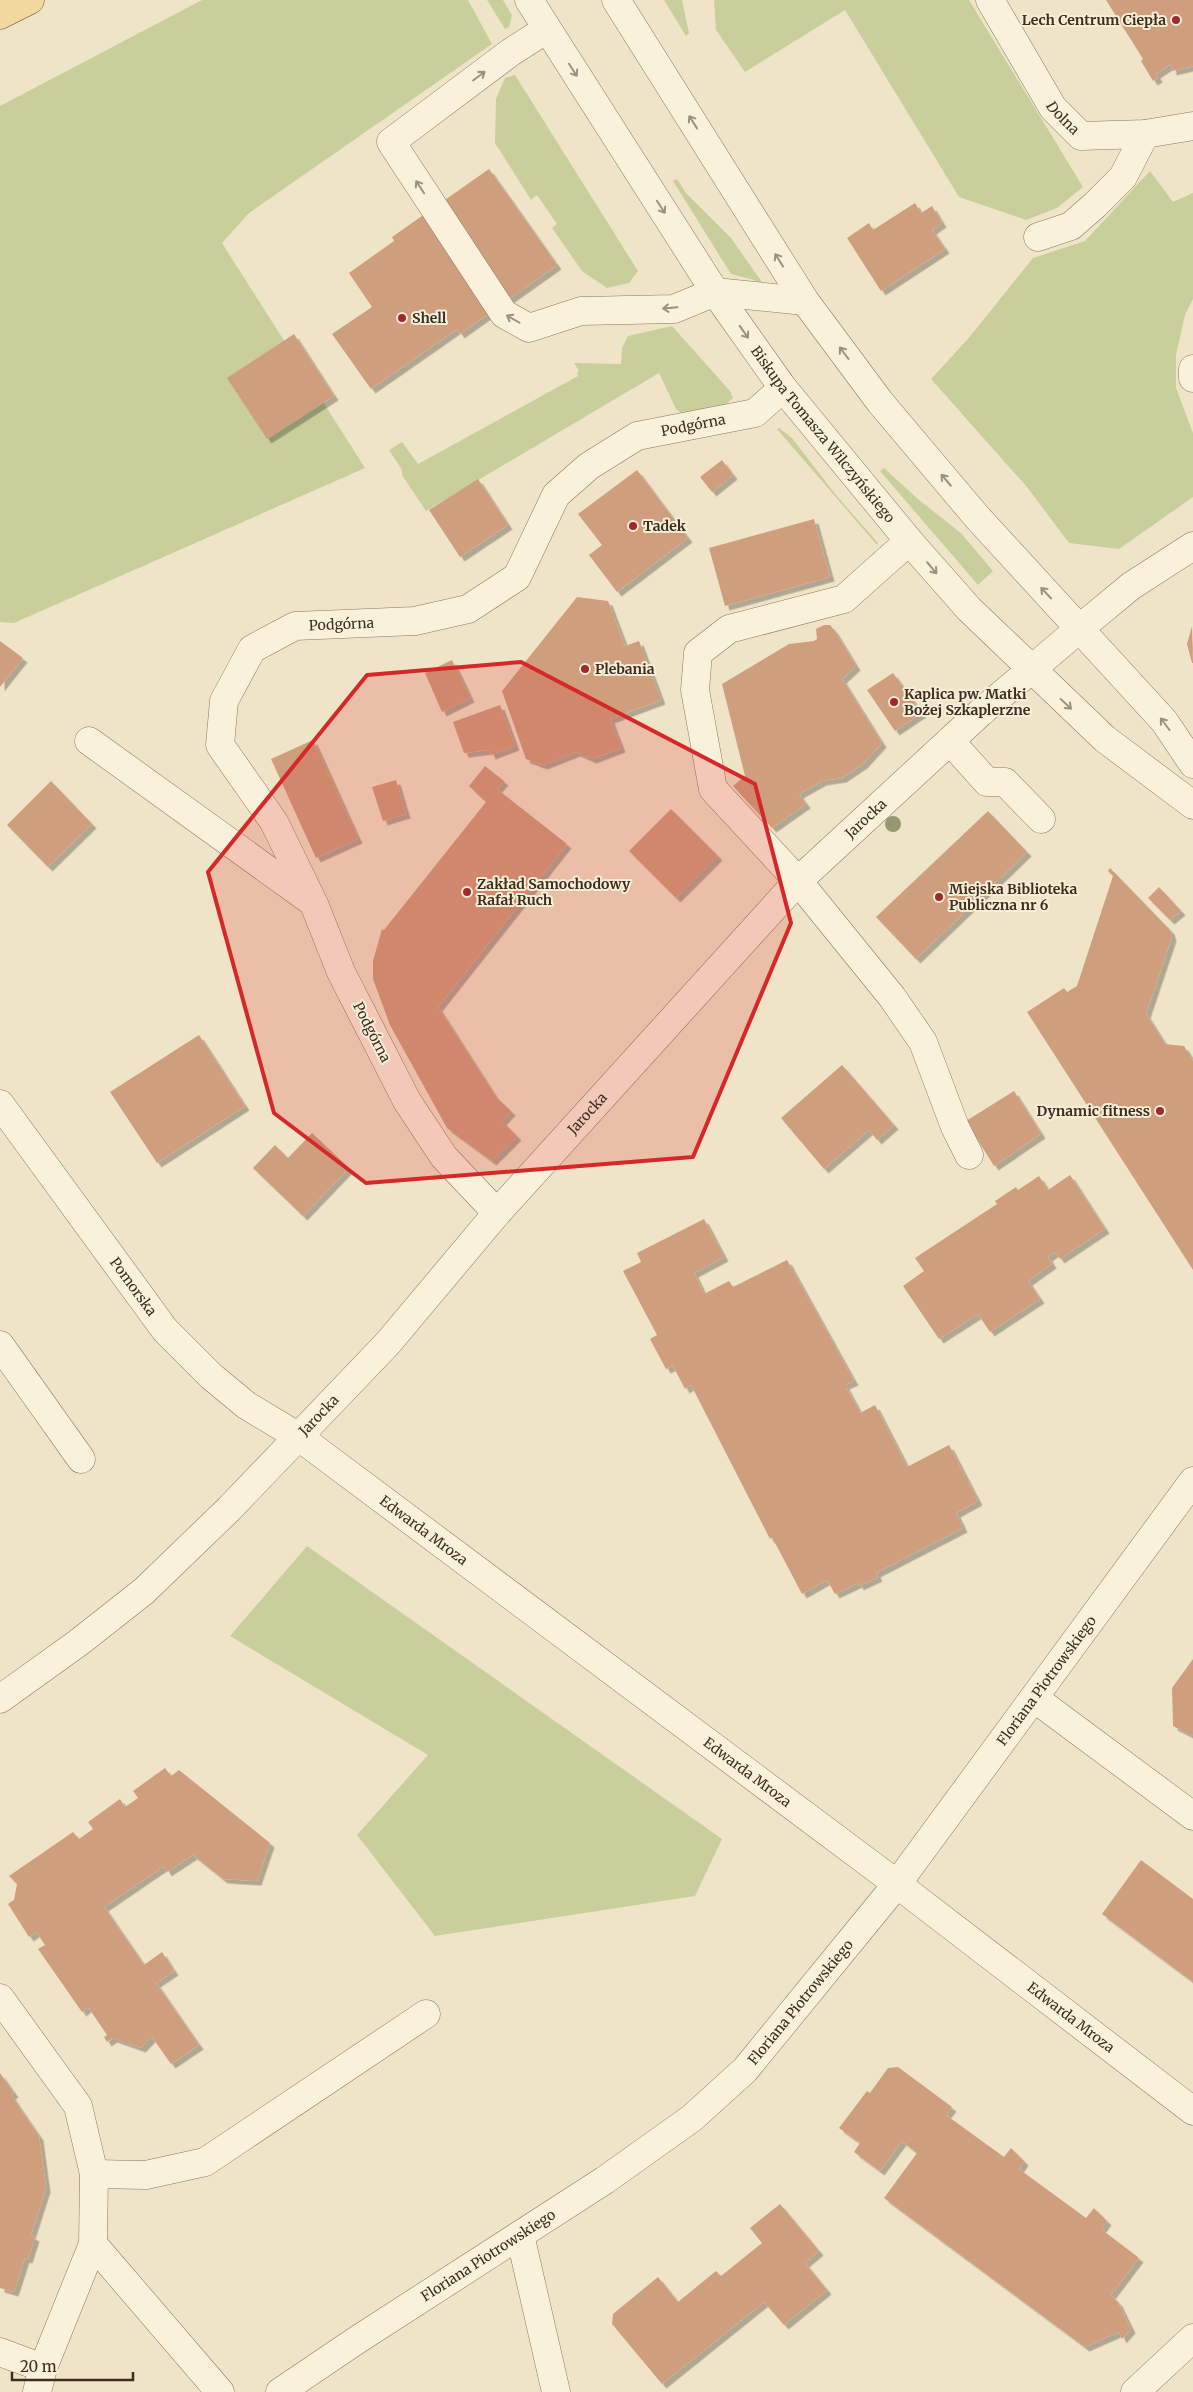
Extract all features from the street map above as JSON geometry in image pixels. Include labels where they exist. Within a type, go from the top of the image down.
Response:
[{"type":"main road","points":[[0,15],[30,0]]},
{"type":"street","name":"Biskupa Tomasza Wilczyńskiego","points":[[529,0],[715,292],[783,388],[909,542],[949,588],[1030,670],[1105,739],[1193,805]]},
{"type":"street","points":[[616,0],[805,301],[880,402],[978,517],[1164,720],[1193,764]]},
{"type":"street","name":"Dolna","points":[[990,0],[1053,108],[1081,136],[1145,134],[1193,126]]},
{"type":"street","points":[[547,29],[511,52],[392,142],[504,314],[529,328],[581,311],[674,309],[715,292],[805,301]]},
{"type":"street","points":[[1038,237],[1071,226],[1095,205],[1123,177],[1145,134]]},
{"type":"street","points":[[1193,369],[1193,378]]},
{"type":"street","name":"Podgórna","points":[[497,1213],[444,1157],[407,1101],[341,972],[314,904],[274,822],[220,745],[224,701],[252,649],[295,626],[415,621],[468,609],[517,578],[556,495],[589,466],[637,436],[755,413],[783,388]]},
{"type":"street","points":[[909,542],[844,599],[729,628],[698,653],[695,690],[713,790],[798,881],[892,997],[923,1042],[955,1127],[969,1155]]},
{"type":"street","name":"Jarocka","points":[[0,1699],[78,1643],[144,1591],[229,1509],[388,1343],[497,1213],[798,881],[1030,670],[1131,586],[1193,546]]},
{"type":"street","points":[[89,741],[314,904]]},
{"type":"street","points":[[950,741],[987,782],[1005,782],[1041,819]]},
{"type":"street","name":"Pomorska","points":[[0,1104],[165,1330],[211,1376],[246,1405],[299,1437]]},
{"type":"street","points":[[0,1344],[81,1459]]},
{"type":"street","name":"Edwarda Mroza","points":[[299,1437],[897,1884],[1193,2111]]},
{"type":"street","name":"Floriana Piotrowskiego","points":[[280,2392],[605,2180],[692,2118],[745,2070],[897,1884],[1193,1481]]},
{"type":"street","points":[[1034,1698],[1193,1816]]},
{"type":"street","points":[[0,1998],[78,2106],[94,2174],[93,2244],[40,2380],[0,2352]]},
{"type":"street","points":[[94,2174],[146,2175],[205,2162],[426,2014]]},
{"type":"street","points":[[520,2235],[556,2392]]},
{"type":"street","points":[[93,2244],[220,2392]]},
{"type":"street","points":[[1135,2392],[1193,2338]]},
{"type":"highlighted area","points":[[521,662],[755,784],[791,923],[693,1157],[366,1183],[274,1113],[208,872],[367,675]]},
{"type":"green space","points":[[202,0],[468,0],[492,44],[249,213],[222,243],[365,468],[14,623],[0,622],[0,106]]},
{"type":"green space","points":[[487,0],[503,0],[512,15],[509,27],[505,29]]},
{"type":"green space","points":[[664,0],[682,0],[689,33],[686,36]]},
{"type":"green space","points":[[714,0],[969,0],[1083,187],[1057,208],[1026,220],[959,197],[845,10],[745,72],[716,30]]},
{"type":"green space","points":[[515,75],[638,271],[629,283],[607,288],[582,271],[552,228],[557,224],[537,195],[531,200],[495,143],[496,99],[505,78]]},
{"type":"green space","points":[[1150,171],[1173,202],[1193,193],[1193,299],[1185,315],[1176,355],[1176,388],[1193,433],[1193,497],[1119,549],[1069,543],[1027,487],[931,379],[967,340],[1033,258],[1085,241]]},
{"type":"green space","points":[[677,179],[686,193],[731,238],[764,285],[754,280],[731,274],[673,181]]},
{"type":"green space","points":[[672,326],[730,391],[733,398],[723,407],[682,414],[676,409],[659,373],[426,511],[402,475],[402,470],[389,450],[402,442],[418,464],[578,376],[577,373],[579,371],[574,363],[621,364],[622,348],[628,336]]},
{"type":"green space","points":[[779,428],[792,438],[836,495],[878,543],[877,545],[777,429]]},
{"type":"green space","points":[[884,468],[919,500],[961,533],[993,571],[978,585],[880,471]]},
{"type":"green space","points":[[307,1546],[722,1839],[695,1896],[435,1936],[357,1835],[428,1755],[230,1636]]},
{"type":"building","points":[[1106,0],[1193,0],[1193,66],[1172,71],[1171,64],[1156,74],[1158,78],[1153,81],[1141,61],[1143,59]]},
{"type":"building","points":[[489,169],[557,265],[460,334],[457,329],[371,389],[332,334],[372,307],[349,273],[394,241],[392,237]]},
{"type":"building","points":[[915,203],[921,213],[932,206],[942,223],[932,230],[945,249],[881,291],[847,238],[869,223],[873,230]]},
{"type":"building","points":[[294,334],[334,396],[267,439],[227,378]]},
{"type":"building","points":[[722,460],[733,475],[712,492],[700,477]]},
{"type":"building","name":"Tadek","points":[[637,470],[688,538],[617,592],[589,555],[602,545],[578,514]]},
{"type":"building","points":[[478,479],[508,525],[460,557],[429,510]]},
{"type":"building","points":[[814,519],[830,577],[725,606],[709,548]]},
{"type":"building","name":"Plebania","points":[[577,597],[608,601],[625,646],[639,641],[661,700],[610,719],[621,748],[592,759],[576,752],[543,765],[526,759],[502,691]]},
{"type":"building","points":[[824,625],[830,625],[834,630],[856,666],[842,679],[882,743],[863,764],[842,778],[822,781],[799,794],[806,804],[772,828],[733,786],[745,776],[722,684],[789,644],[814,641],[817,639],[816,629]]},
{"type":"building","points":[[1192,626],[1193,663],[1187,644]]},
{"type":"building","points":[[0,641],[23,658],[0,687]]},
{"type":"building","points":[[452,660],[470,698],[442,712],[425,673]]},
{"type":"building","name":"Kaplica pw. Matki Bożej Szkaplerzne","points":[[893,673],[922,713],[895,731],[867,690]]},
{"type":"building","points":[[500,705],[515,746],[491,755],[489,750],[464,753],[453,722]]},
{"type":"building","points":[[313,740],[358,839],[316,858],[271,759]]},
{"type":"building","points":[[485,766],[504,781],[497,789],[567,844],[438,1007],[495,1096],[511,1111],[502,1121],[517,1136],[492,1161],[447,1128],[390,1025],[373,979],[373,961],[382,929],[384,930],[486,802],[469,786]]},
{"type":"building","points":[[396,780],[406,814],[383,821],[372,787]]},
{"type":"building","points":[[51,781],[92,824],[48,867],[7,825]]},
{"type":"building","points":[[671,809],[718,856],[676,898],[629,851]]},
{"type":"building","name":"Miejska Biblioteka Publiczna nr 6","points":[[988,811],[1027,852],[916,959],[876,917]]},
{"type":"building","points":[[1110,868],[1170,930],[1172,937],[1146,1014],[1165,1044],[1184,1046],[1193,1061],[1193,1270],[1027,1012],[1064,988],[1067,992],[1077,986],[1113,876],[1108,871]]},
{"type":"building","points":[[1159,887],[1181,911],[1170,920],[1148,898]]},
{"type":"building","points":[[199,1035],[245,1106],[157,1163],[110,1092]]},
{"type":"building","points":[[842,1065],[894,1125],[877,1140],[869,1130],[824,1169],[781,1118]]},
{"type":"building","points":[[1014,1091],[1041,1134],[994,1166],[966,1121]]},
{"type":"building","points":[[312,1133],[349,1168],[303,1216],[253,1168],[275,1145],[288,1158]]},
{"type":"building","points":[[1070,1175],[1105,1229],[1060,1259],[1055,1252],[1048,1257],[1052,1264],[1028,1281],[1040,1299],[990,1332],[978,1314],[939,1339],[903,1286],[924,1271],[915,1258],[997,1204],[995,1201],[1016,1187],[1018,1190],[1039,1176],[1048,1190]]},
{"type":"building","points":[[704,1219],[724,1257],[694,1273],[704,1294],[729,1281],[733,1287],[787,1260],[854,1381],[845,1385],[860,1413],[875,1405],[907,1467],[949,1445],[978,1501],[956,1513],[963,1528],[876,1573],[878,1577],[859,1586],[858,1583],[835,1594],[827,1580],[802,1594],[772,1537],[770,1539],[691,1385],[685,1389],[673,1366],[666,1369],[650,1339],[657,1335],[623,1271],[641,1262],[637,1253]]},
{"type":"building","points":[[1193,1659],[1193,1736],[1173,1726],[1172,1688]]},
{"type":"building","points":[[165,1768],[171,1776],[179,1770],[270,1843],[257,1881],[223,1879],[193,1855],[167,1872],[164,1866],[104,1907],[144,1965],[162,1952],[174,1971],[156,1983],[199,2045],[171,2064],[152,2037],[141,2048],[113,2038],[107,2042],[104,2037],[107,2035],[88,2007],[82,2012],[38,1949],[45,1945],[36,1932],[29,1937],[8,1904],[14,1900],[17,1884],[9,1876],[73,1832],[79,1839],[93,1829],[88,1822],[120,1799],[125,1807],[138,1798],[133,1791]]},
{"type":"building","points":[[1141,1860],[1193,1899],[1193,1982],[1102,1914]]},
{"type":"building","points":[[898,2067],[952,2107],[946,2115],[1004,2157],[1011,2148],[1024,2161],[1019,2169],[1086,2218],[1094,2208],[1107,2221],[1101,2229],[1139,2258],[1111,2295],[1118,2302],[1131,2329],[1122,2339],[1119,2332],[1085,2347],[884,2198],[917,2153],[902,2141],[880,2171],[854,2152],[860,2143],[839,2128],[867,2091],[870,2093],[888,2068]]},
{"type":"building","points":[[0,2073],[14,2093],[11,2095],[39,2136],[46,2188],[31,2235],[35,2237],[28,2259],[25,2258],[14,2292],[0,2288]]},
{"type":"building","points":[[780,2204],[819,2251],[805,2263],[827,2290],[784,2325],[764,2302],[662,2384],[612,2324],[613,2314],[658,2277],[678,2302],[716,2271],[721,2276],[762,2243],[750,2228]]},
{"type":"place","name":"Lech Centrum Ciepła","points":[[1176,20]]},
{"type":"place","name":"Shell","points":[[402,318]]},
{"type":"place","name":"Tadek","points":[[633,526]]},
{"type":"place","name":"Plebania","points":[[585,669]]},
{"type":"place","name":"Kaplica pw. Matki Bożej Szkaplerzne","points":[[894,702]]},
{"type":"place","name":"Zakład Samochodowy Rafał Ruch","points":[[467,892]]},
{"type":"place","name":"Miejska Biblioteka Publiczna nr 6","points":[[939,897]]},
{"type":"place","name":"Dynamic fitness","points":[[1160,1111]]}]
